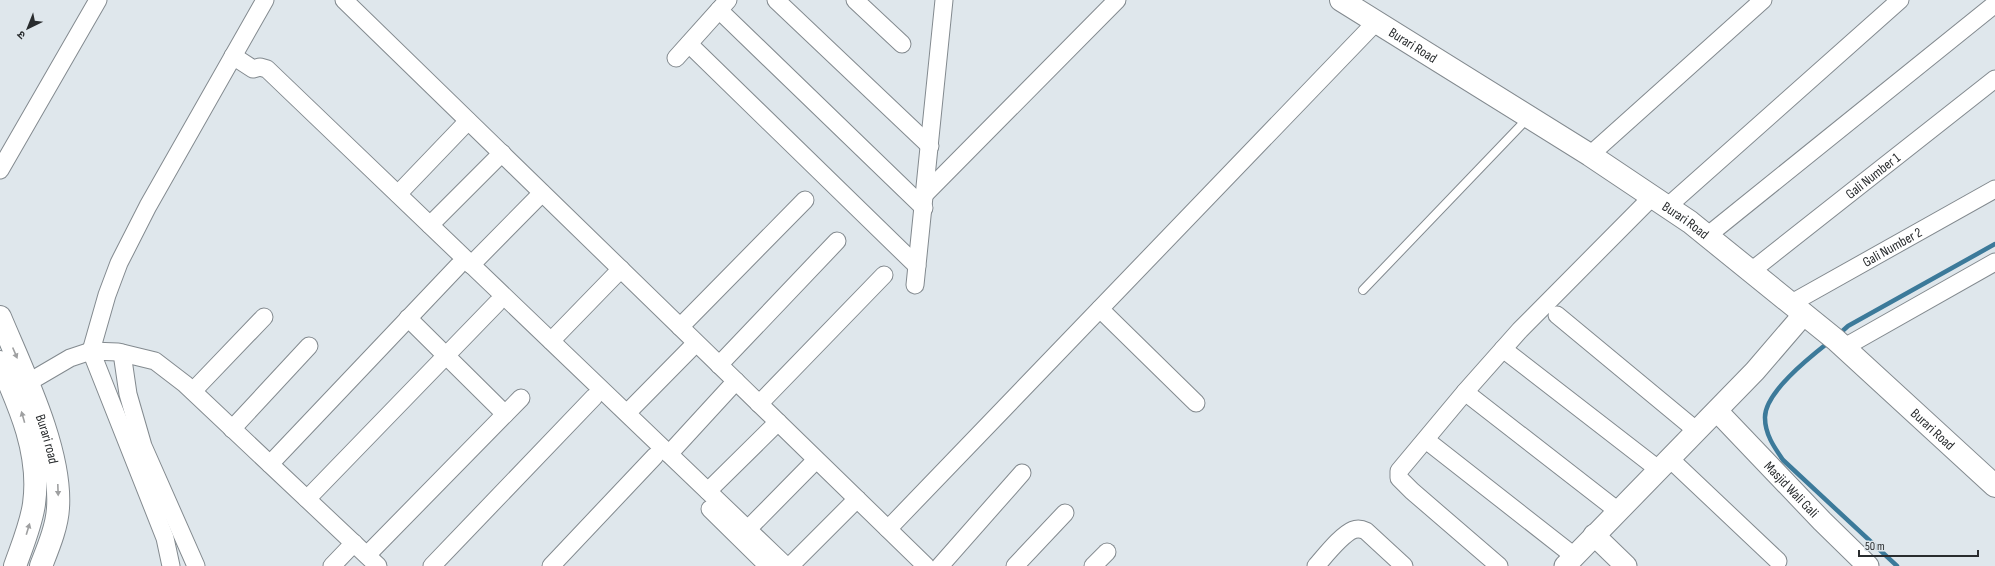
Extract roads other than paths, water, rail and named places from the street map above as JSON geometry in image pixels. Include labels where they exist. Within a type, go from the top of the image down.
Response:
[{"type":"main road","name":"Burari Road","points":[[1341,0],[1590,155],[1660,202],[1707,236],[1840,344],[1995,486]]},
{"type":"main road","name":"Burari road","points":[[0,317],[9,378],[21,409],[33,454],[36,479],[34,505],[15,566]]},
{"type":"main road","name":"Burari road","points":[[9,378],[51,447],[58,485],[58,509],[42,566]]},
{"type":"street","points":[[0,170],[98,0]]},
{"type":"street","points":[[171,566],[165,538],[109,352],[107,295],[119,263],[148,206],[244,63],[265,0]]},
{"type":"street","points":[[344,0],[926,566]]},
{"type":"street","points":[[776,0],[930,146]]},
{"type":"street","points":[[855,0],[902,44]]},
{"type":"street","points":[[915,285],[925,201],[944,0]]},
{"type":"street","points":[[925,201],[1117,0]]},
{"type":"street","points":[[1590,155],[1763,0]]},
{"type":"street","points":[[1499,566],[1398,478],[1399,471],[1403,465],[1503,349],[1660,202],[1900,0]]},
{"type":"street","points":[[1707,236],[1995,4]]},
{"type":"street","points":[[676,58],[724,5],[925,201]]},
{"type":"street","points":[[888,529],[1376,22]]},
{"type":"street","points":[[689,44],[917,266]]},
{"type":"street","points":[[244,63],[267,69],[430,225],[496,303],[594,397],[662,455],[708,491],[786,566]]},
{"type":"street","points":[[244,63],[464,265],[551,341],[627,413],[662,455],[768,566]]},
{"type":"street","name":"Gali Number 1","points":[[1750,272],[1993,85]]},
{"type":"street","points":[[398,194],[468,121]]},
{"type":"street","points":[[430,225],[502,153]]},
{"type":"street","name":"Gali Number 2","points":[[1804,315],[1995,189]]},
{"type":"street","points":[[270,464],[408,318],[542,193]]},
{"type":"street","points":[[680,327],[805,200]]},
{"type":"street","points":[[719,365],[837,241]]},
{"type":"street","points":[[1840,344],[1995,262]]},
{"type":"street","points":[[551,341],[620,269]]},
{"type":"street","points":[[759,404],[884,276]]},
{"type":"street","points":[[307,499],[447,356],[496,303]]},
{"type":"street","points":[[1100,309],[1196,403]]},
{"type":"street","points":[[1426,440],[1570,561],[1717,411],[1755,371],[1804,315]]},
{"type":"street","points":[[1557,316],[1697,430]]},
{"type":"street","points":[[193,391],[264,317]]},
{"type":"street","points":[[408,318],[505,414]]},
{"type":"street","points":[[627,413],[696,343]]},
{"type":"street","points":[[232,428],[309,346]]},
{"type":"street","points":[[1503,349],[1664,464],[1778,561]]},
{"type":"street","points":[[109,352],[128,394],[143,446],[196,566]]},
{"type":"street","points":[[9,378],[70,358],[109,352],[155,361],[193,391],[373,561],[521,398]]},
{"type":"street","points":[[551,566],[736,381]]},
{"type":"street","points":[[1465,392],[1618,511]]},
{"type":"street","points":[[432,566],[594,397]]},
{"type":"street","name":"Masjid Wali Gali","points":[[1717,411],[1822,521],[1868,566]]},
{"type":"street","points":[[708,491],[778,422]]},
{"type":"street","points":[[748,529],[816,460]]},
{"type":"street","points":[[940,566],[1022,473]]},
{"type":"street","points":[[790,566],[857,499]]},
{"type":"street","points":[[1015,566],[1065,513]]},
{"type":"street","points":[[1316,566],[1345,536],[1353,530],[1360,529],[1366,531],[1399,565]]},
{"type":"street","points":[[1594,535],[1626,566]]},
{"type":"street","points":[[332,566],[354,543]]},
{"type":"street","points":[[1093,566],[1107,552]]},
{"type":"lane","points":[[1363,290],[1529,117]]},
{"type":"waterway","points":[[1838,335],[1848,326],[1995,244]]},
{"type":"waterway","points":[[1829,342],[1800,366],[1780,387],[1772,398],[1767,408],[1765,418],[1768,435],[1783,460],[1897,566]]}]
